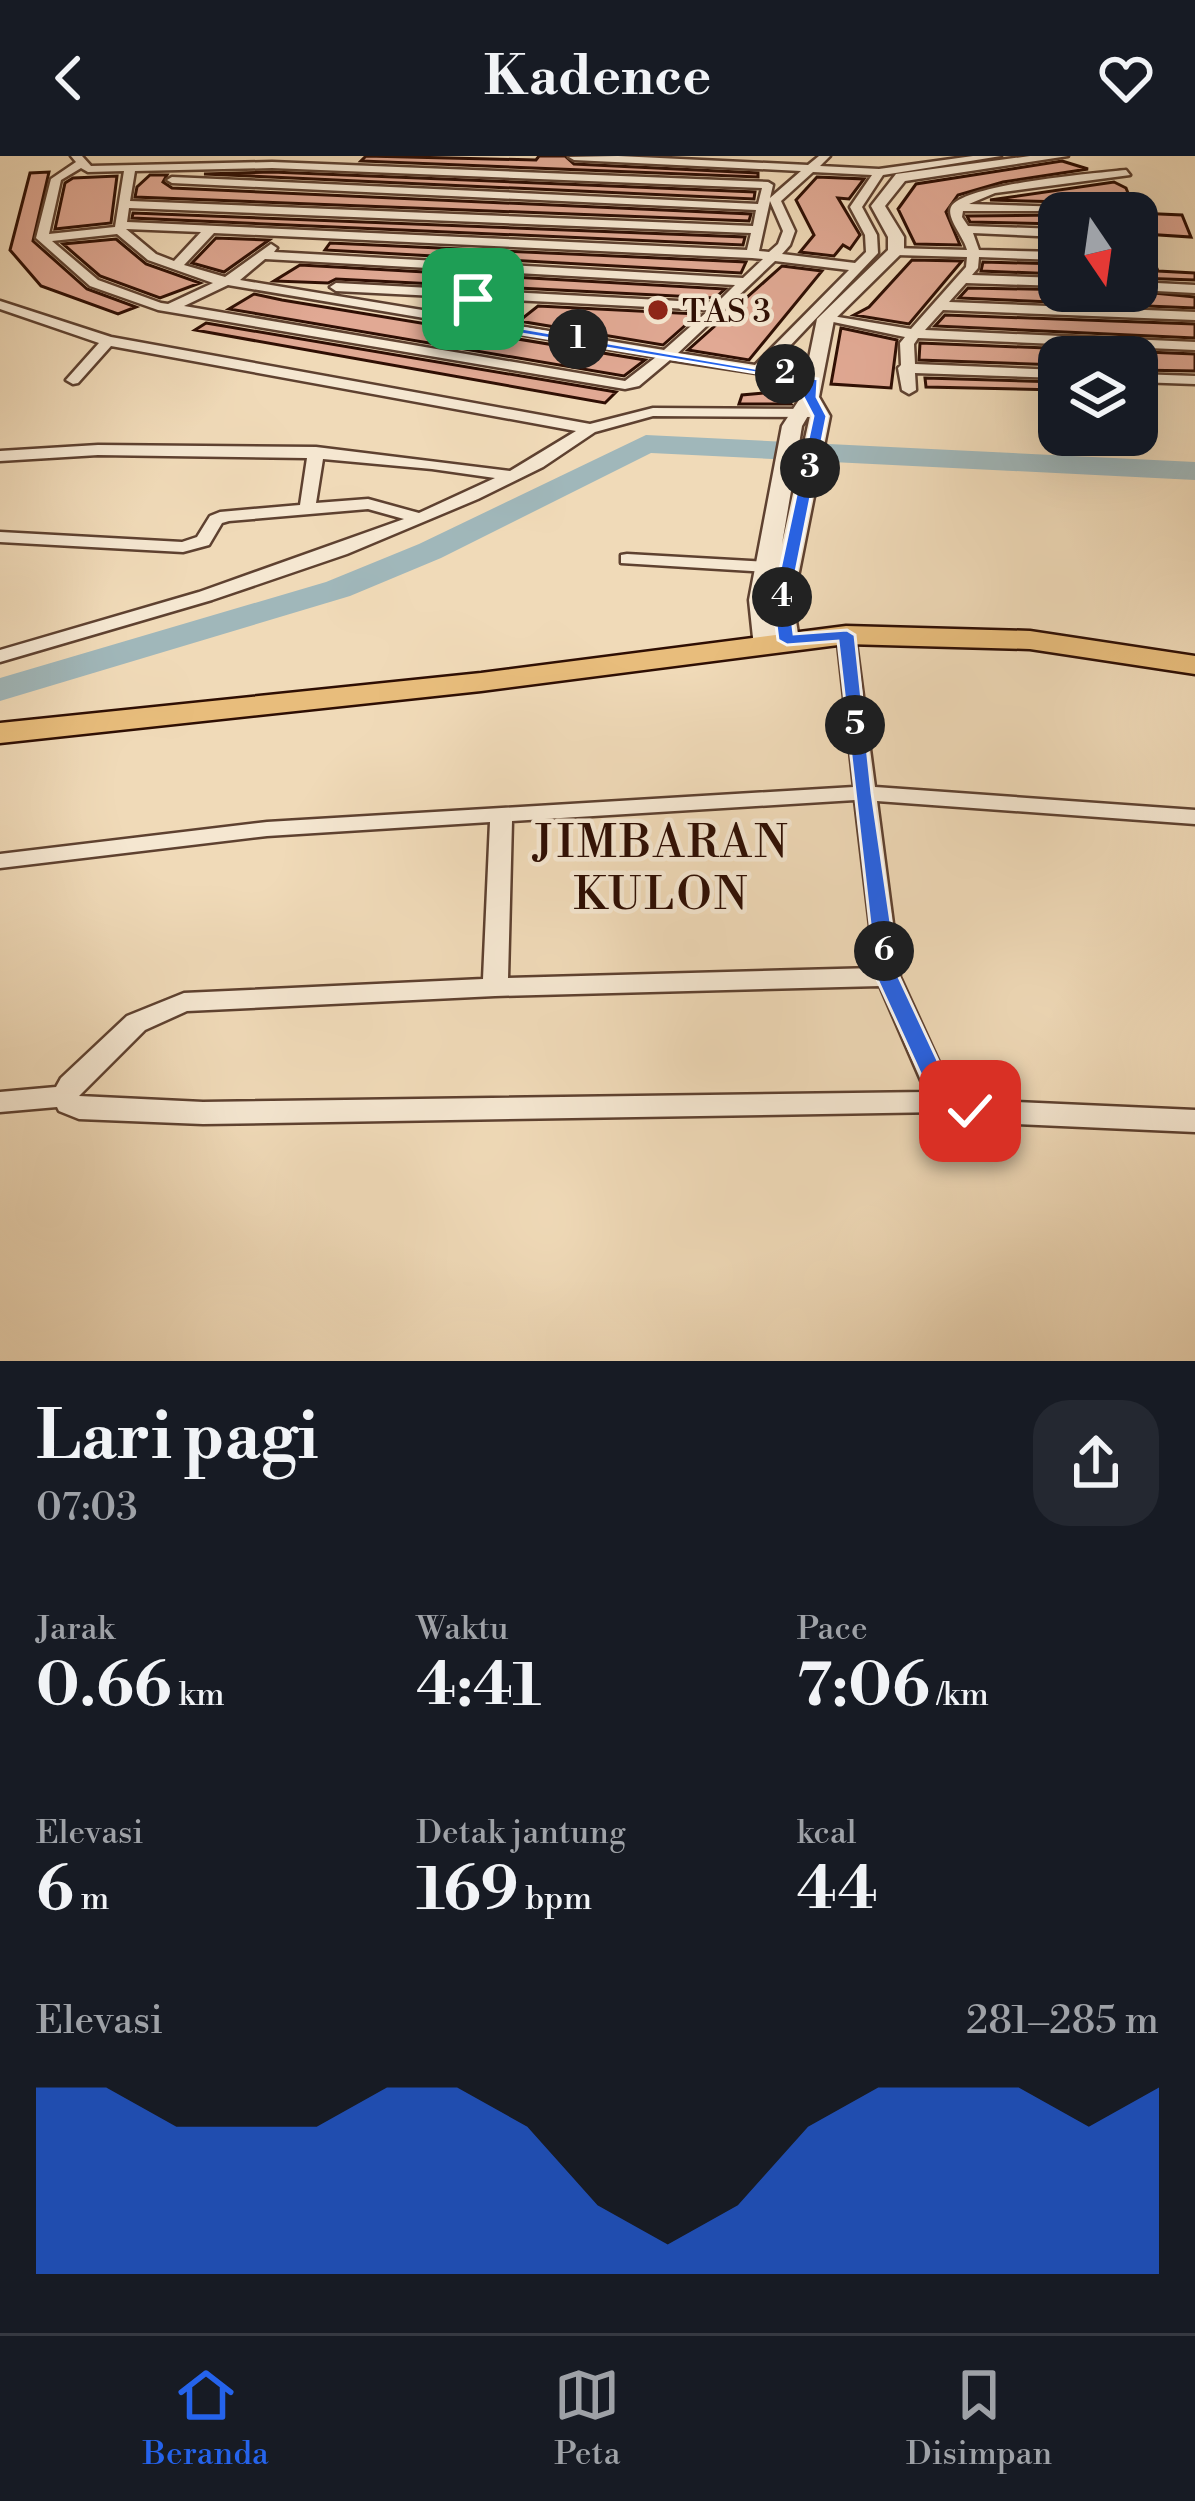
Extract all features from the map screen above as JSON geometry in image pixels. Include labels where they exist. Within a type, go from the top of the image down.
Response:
[{"type":"main road","points":[[0,733],[481,682],[847,635],[1030,640],[1194,670]]},
{"type":"street","points":[[157,156],[265,161],[329,156]]},
{"type":"street","points":[[43,238],[94,283],[170,308],[622,386],[634,383],[704,324],[772,256],[789,234],[775,203],[825,156]]},
{"type":"street","points":[[466,308],[542,170],[574,157],[758,161],[879,172],[996,156]]},
{"type":"street","points":[[775,641],[786,531],[826,319],[896,251],[896,237],[879,208],[880,201],[907,175],[1060,156]]},
{"type":"street","points":[[43,238],[56,179],[78,159],[90,169],[348,162],[788,187]]},
{"type":"street","points":[[530,161],[542,170]]},
{"type":"street","points":[[170,308],[225,282],[264,255],[348,162]]},
{"type":"street","points":[[131,165],[325,188],[760,207]]},
{"type":"street","points":[[120,228],[131,165]]},
{"type":"street","points":[[966,167],[1012,187]]},
{"type":"street","points":[[764,370],[872,253],[873,242],[856,202],[879,172]]},
{"type":"street","points":[[909,390],[904,354],[914,334],[966,279],[975,254],[968,229],[956,217],[957,207],[974,194],[1097,183],[1126,173]]},
{"type":"street","points":[[1097,183],[1099,192]]},
{"type":"street","points":[[752,254],[768,185]]},
{"type":"street","points":[[122,204],[756,230]]},
{"type":"street","points":[[957,207],[1038,210]]},
{"type":"street","points":[[43,238],[120,228],[213,227],[752,254],[857,267]]},
{"type":"street","points":[[175,266],[213,227]]},
{"type":"street","points":[[120,228],[152,257],[225,282],[466,308],[668,354],[789,375],[810,400]]},
{"type":"street","points":[[968,229],[1038,231]]},
{"type":"street","points":[[896,251],[1038,256]]},
{"type":"street","points":[[264,255],[744,282]]},
{"type":"street","points":[[966,279],[1038,281]]},
{"type":"street","points":[[190,312],[246,284]]},
{"type":"street","points":[[1158,285],[1195,286]]},
{"type":"street","points":[[268,287],[466,308],[560,300],[719,307]]},
{"type":"street","points":[[560,300],[704,324]]},
{"type":"street","points":[[0,305],[108,341],[599,428]]},
{"type":"street","points":[[942,306],[1195,316]]},
{"type":"street","points":[[826,319],[914,334],[1195,346]]},
{"type":"street","points":[[73,380],[108,341]]},
{"type":"street","points":[[905,368],[1038,373]]},
{"type":"street","points":[[1158,379],[1195,380]]},
{"type":"street","points":[[0,656],[277,574],[511,476],[599,428],[653,412],[810,400]]},
{"type":"street","points":[[0,456],[89,443],[414,459],[511,476]]},
{"type":"street","points":[[307,511],[316,452]]},
{"type":"street","points":[[0,537],[183,547],[203,541],[221,517],[376,504],[416,517]]},
{"type":"street","points":[[775,641],[760,600],[767,567],[786,531]]},
{"type":"street","points":[[627,559],[767,567]]},
{"type":"street","points":[[847,635],[862,793],[888,977],[944,1102]]},
{"type":"street","points":[[0,861],[267,830],[862,793],[1195,817]]},
{"type":"street","points":[[495,987],[501,817]]},
{"type":"street","points":[[66,1096],[70,1085],[136,1023],[184,1002],[495,987],[888,977]]},
{"type":"street","points":[[0,1102],[66,1096],[79,1108],[203,1113],[944,1102],[970,1111],[1195,1121]]},
{"type":"building","points":[[366,156],[536,160],[565,156],[574,164],[758,173],[758,177],[361,161]]},
{"type":"building","points":[[1062,161],[1088,169],[1003,182],[958,195],[946,212],[960,245],[915,244],[898,209],[916,184]]},
{"type":"building","points":[[49,172],[33,241],[87,289],[136,307],[118,314],[41,286],[10,250],[30,173]]},
{"type":"building","points":[[272,172],[755,192],[754,199],[204,174]]},
{"type":"building","points":[[150,175],[167,175],[163,182],[172,188],[751,214],[749,221],[135,197],[137,187]]},
{"type":"building","points":[[117,176],[111,223],[55,229],[65,183],[73,178]]},
{"type":"building","points":[[817,177],[864,179],[849,199],[838,198],[860,235],[850,249],[843,245],[834,256],[800,252],[814,235],[796,200]]},
{"type":"building","points":[[1114,182],[1128,192],[1045,192]]},
{"type":"building","points":[[1038,193],[1038,201],[990,200]]},
{"type":"building","points":[[133,213],[745,237],[743,245],[132,218]]},
{"type":"building","points":[[1158,214],[1182,215],[1191,237],[1158,235]]},
{"type":"building","points":[[1038,215],[1038,224],[970,222],[967,216]]},
{"type":"building","points":[[216,238],[269,240],[224,272],[192,263]]},
{"type":"building","points":[[116,239],[146,264],[200,283],[160,298],[100,276],[63,244]]},
{"type":"building","points":[[330,243],[746,262],[741,273],[325,250]]},
{"type":"building","points":[[912,260],[962,261],[909,324],[854,315],[869,307]]},
{"type":"building","points":[[983,262],[1038,263],[1038,273],[981,271]]},
{"type":"building","points":[[300,265],[725,289],[715,298],[336,279],[328,283],[274,281]]},
{"type":"building","points":[[782,266],[822,271],[749,360],[688,350]]},
{"type":"building","points":[[1158,271],[1195,273],[1195,280],[1158,279]]},
{"type":"building","points":[[968,288],[1038,289],[1038,301],[959,298]]},
{"type":"building","points":[[1158,293],[1195,297],[1195,308],[1158,306]]},
{"type":"building","points":[[254,294],[645,360],[624,376],[229,309]]},
{"type":"building","points":[[538,306],[698,314],[663,345],[519,321]]},
{"type":"building","points":[[945,315],[1195,324],[1195,338],[1158,336],[935,326]]},
{"type":"building","points":[[206,323],[616,392],[605,403],[195,330]]},
{"type":"building","points":[[841,328],[897,340],[891,388],[831,384]]},
{"type":"building","points":[[920,343],[1038,348],[1038,364],[919,360]]},
{"type":"building","points":[[1158,353],[1195,354],[1195,371],[1158,370]]},
{"type":"building","points":[[925,378],[1038,381],[1038,390],[926,387]]},
{"type":"building","points":[[765,379],[791,383],[784,393],[791,404],[739,404],[742,395],[764,393]]},
{"type":"waterway","points":[[0,690],[338,589],[430,551],[646,444],[1195,471]]},
{"type":"place","name":"TAS 3","points":[[658,310]]},
{"type":"district","name":"JIMBARAN KULON","points":[[662,867]]},
{"type":"route","points":[[473,299],[483,309],[454,320],[811,379],[810,397],[820,416],[781,602],[787,640],[847,635],[862,793],[888,977],[944,1102],[970,1111]]}]
